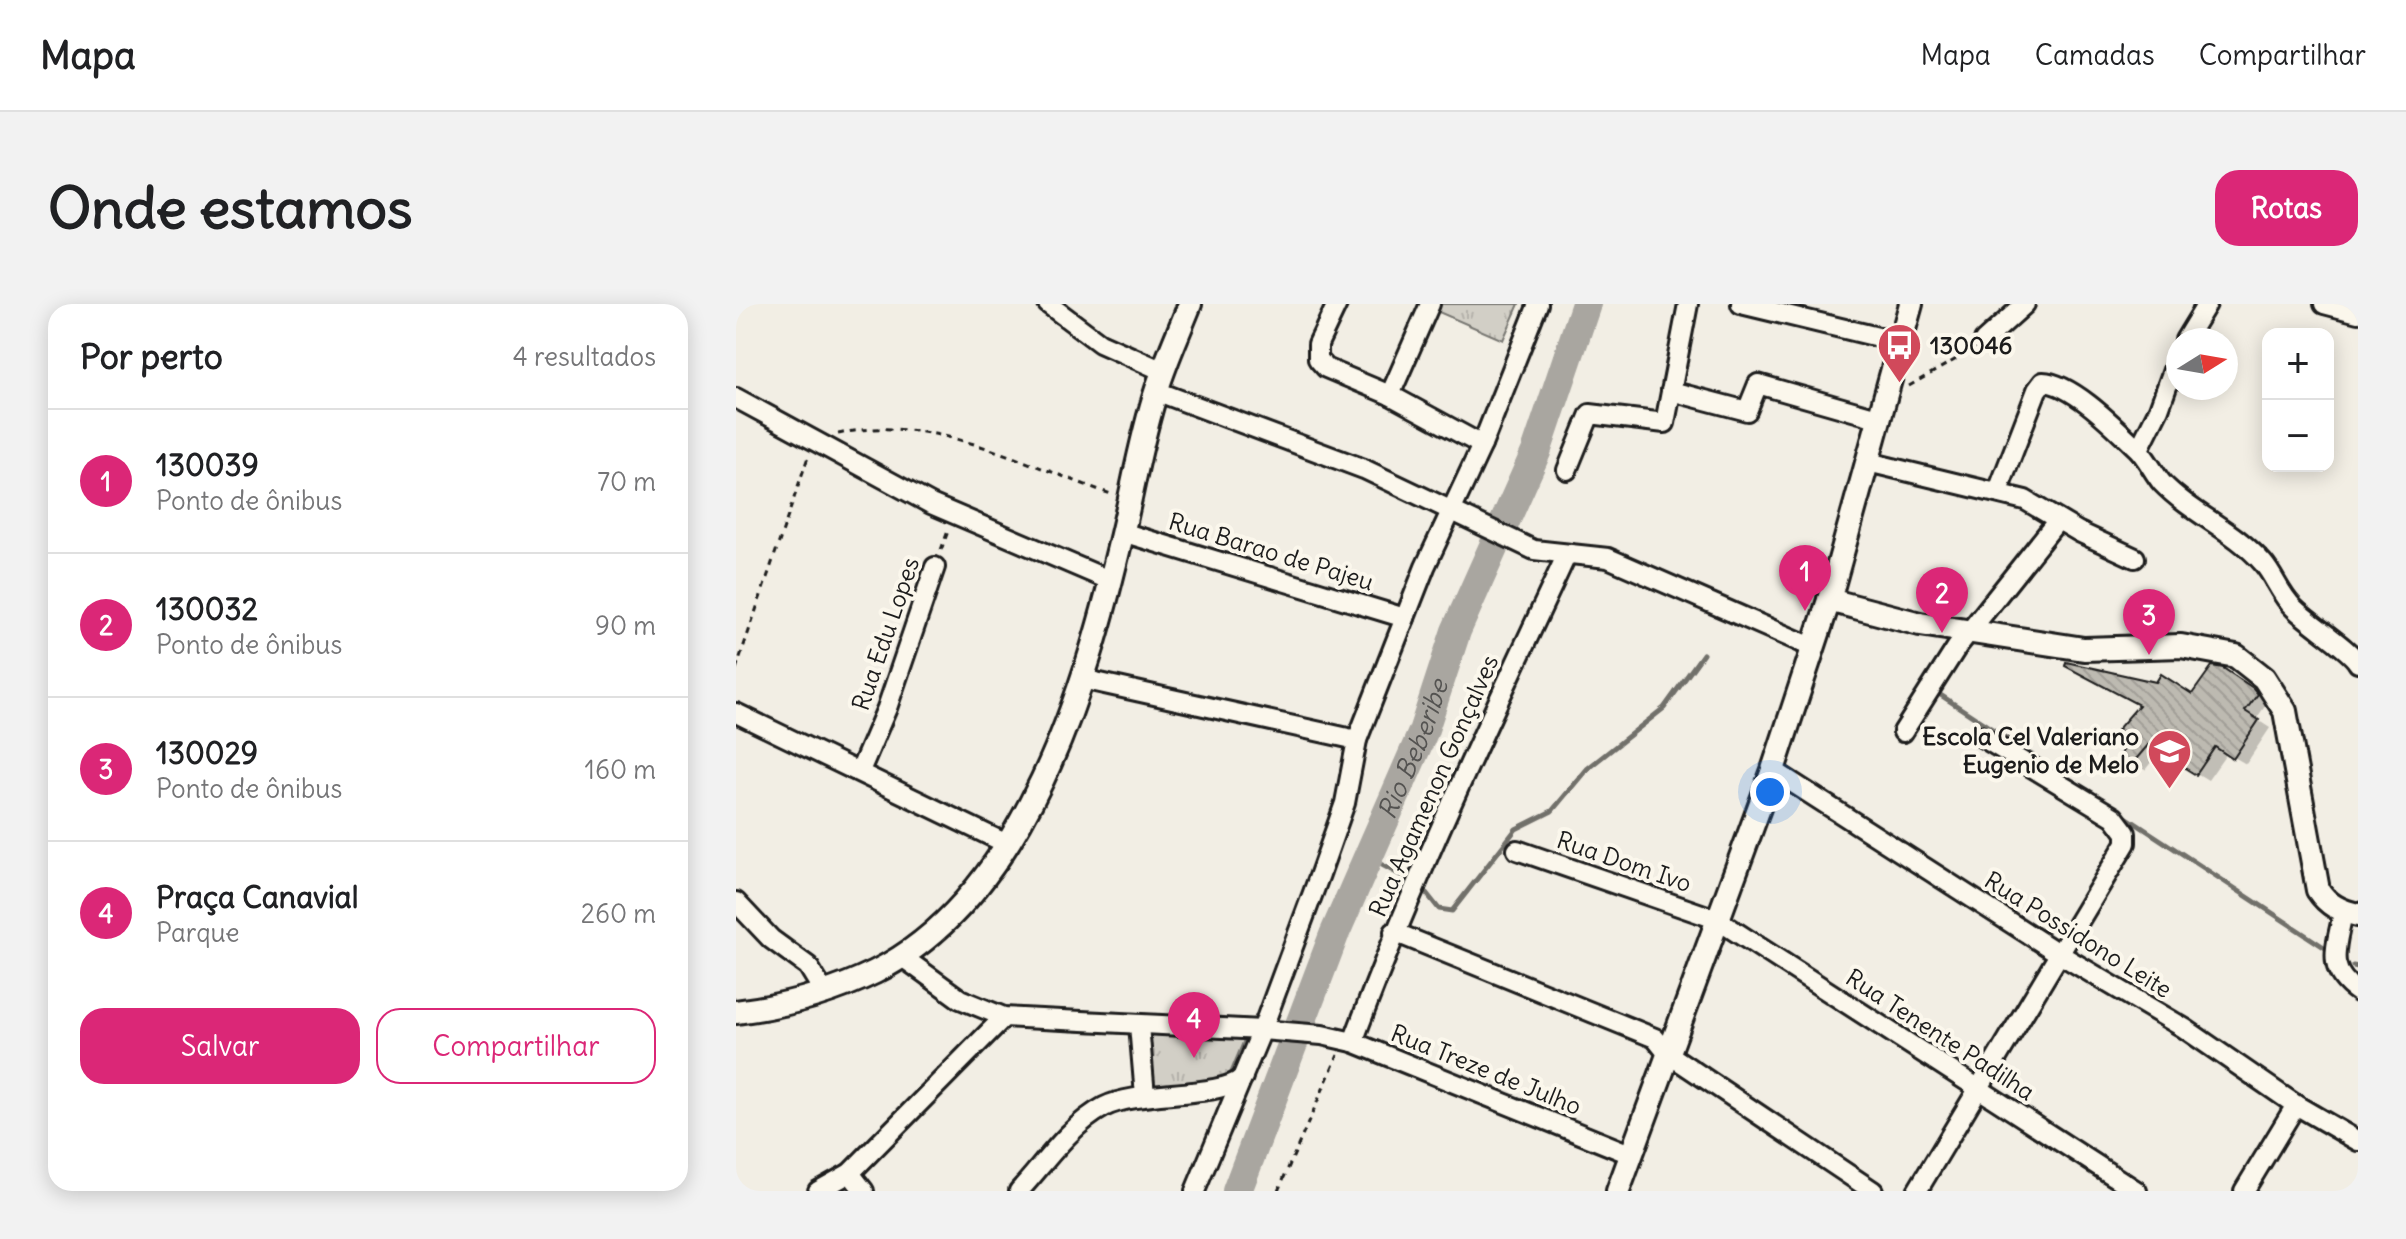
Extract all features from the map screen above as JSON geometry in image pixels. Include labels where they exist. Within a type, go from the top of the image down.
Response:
[{"type":"street","points":[[736,1014],[825,994],[901,956],[962,903],[1007,844],[1054,752],[1082,679],[1159,381],[1190,304]]},
{"type":"street","points":[[1337,304],[1318,344],[1318,359],[1326,368],[1390,395],[1482,445]]},
{"type":"street","points":[[1390,395],[1430,304]]},
{"type":"street","points":[[1195,1191],[1262,1030],[1345,803],[1357,740],[1405,618],[1482,445],[1538,304]]},
{"type":"street","points":[[1567,470],[1590,414],[1665,423],[1688,304]]},
{"type":"street","points":[[1741,304],[1899,342]]},
{"type":"street","points":[[1618,1191],[1773,770],[1829,600],[1911,304]]},
{"type":"street","points":[[1984,341],[2025,304]]},
{"type":"street","points":[[2192,328],[2207,304]]},
{"type":"street","points":[[2324,304],[2358,313]]},
{"type":"street","points":[[1056,307],[1100,343],[1159,381],[1364,469],[1534,550],[1599,555],[1812,647]]},
{"type":"street","points":[[1998,491],[2020,431],[2043,382],[2066,389],[2139,449],[2163,483],[2262,562],[2295,609],[2329,640],[2356,655]]},
{"type":"street","points":[[1671,391],[1747,411],[1758,384],[1882,415]]},
{"type":"street","points":[[2139,449],[2166,389]]},
{"type":"street","points":[[736,398],[931,504],[1109,580]]},
{"type":"street","points":[[1868,462],[2025,500],[2135,558]]},
{"type":"street","points":[[1903,732],[1970,631],[2058,520]]},
{"type":"street","name":"Rua Barao de Pajeu","points":[[1122,532],[1405,618]]},
{"type":"street","name":"Rua Agamenon Gonçalves","points":[[1348,1041],[1420,872],[1567,554]]},
{"type":"street","name":"Rua Edu Lopes","points":[[860,771],[887,708],[935,567]]},
{"type":"street","points":[[1829,600],[1908,622],[2084,649],[2181,646],[2236,656],[2252,667],[2276,693],[2285,711],[2318,890],[2326,901],[2350,913],[2335,960],[2337,974],[2358,992]]},
{"type":"street","points":[[1082,679],[1357,740]]},
{"type":"street","points":[[736,713],[1007,844]]},
{"type":"street","points":[[1917,1191],[2120,854],[2126,833],[2114,817],[1980,736]]},
{"type":"street","name":"Rua Possidono Leite","points":[[1773,770],[2061,955],[2184,1028],[2296,1105],[2358,1141]]},
{"type":"street","name":"Rua Dom Ivo","points":[[1517,850],[1716,919]]},
{"type":"street","points":[[736,902],[771,939],[808,966],[825,994]]},
{"type":"street","name":"Rua Tenente Padilha","points":[[1716,919],[2137,1191]]},
{"type":"street","points":[[1394,932],[1655,1038],[1667,1053],[1873,1191]]},
{"type":"street","name":"Rua Treze de Julho","points":[[901,956],[960,999],[1004,1017],[1296,1032],[1348,1041],[1630,1154]]},
{"type":"street","points":[[818,1191],[850,1173],[1004,1017]]},
{"type":"street","points":[[1139,1025],[1145,1096]]},
{"type":"street","points":[[1019,1191],[1082,1122],[1104,1107],[1145,1096],[1230,1086],[1243,1077]]},
{"type":"street","points":[[2244,1191],[2296,1105]]},
{"type":"street","points":[[850,1173],[864,1191]]},
{"type":"path","points":[[1882,415],[1915,381],[1949,366],[1984,341]]},
{"type":"path","points":[[736,669],[813,439],[868,428],[899,428],[960,440],[1129,500]]},
{"type":"path","name":"Rua Edu Lopes","points":[[935,567],[955,512]]},
{"type":"path","points":[[1278,1191],[1310,1111],[1320,1100],[1348,1041]]},
{"type":"green space","points":[[1436,304],[1519,304],[1503,340],[1434,310]]},
{"type":"green space","points":[[1154,1033],[1240,1036],[1244,1040],[1229,1076],[1155,1086],[1151,1082],[1150,1037]]},
{"type":"building","points":[[2066,662],[2156,682],[2161,674],[2192,694],[2212,666],[2223,668],[2258,694],[2245,711],[2259,720],[2233,759],[2215,747],[2196,775],[2148,745],[2132,764],[2119,756],[2131,740],[2117,730],[2139,705],[2065,666]]},
{"type":"waterway","name":"Rio Beberibe","points":[[1237,1191],[1334,935],[1423,732],[1456,631],[1536,452],[1586,304]]},
{"type":"waterway","points":[[1420,885],[1439,909],[1452,911],[1516,829],[1552,811],[1587,769],[1664,708],[1703,654]]},
{"type":"waterway","points":[[1939,694],[2071,781]]},
{"type":"waterway","points":[[2120,813],[2330,951]]},
{"type":"waterway","points":[[1369,858],[1412,881]]},
{"type":"waterway","points":[[2353,966],[2358,967]]},
{"type":"place","name":"130046","points":[[1899,385]]},
{"type":"place","name":"130039","points":[[1805,611]]},
{"type":"place","name":"130032","points":[[1942,633]]},
{"type":"place","name":"130029","points":[[2149,655]]},
{"type":"place","name":"Escola Cel Valeriano Eugenio de Melo","points":[[2170,790]]},
{"type":"place","name":"Praça Canavial","points":[[1194,1058]]}]
